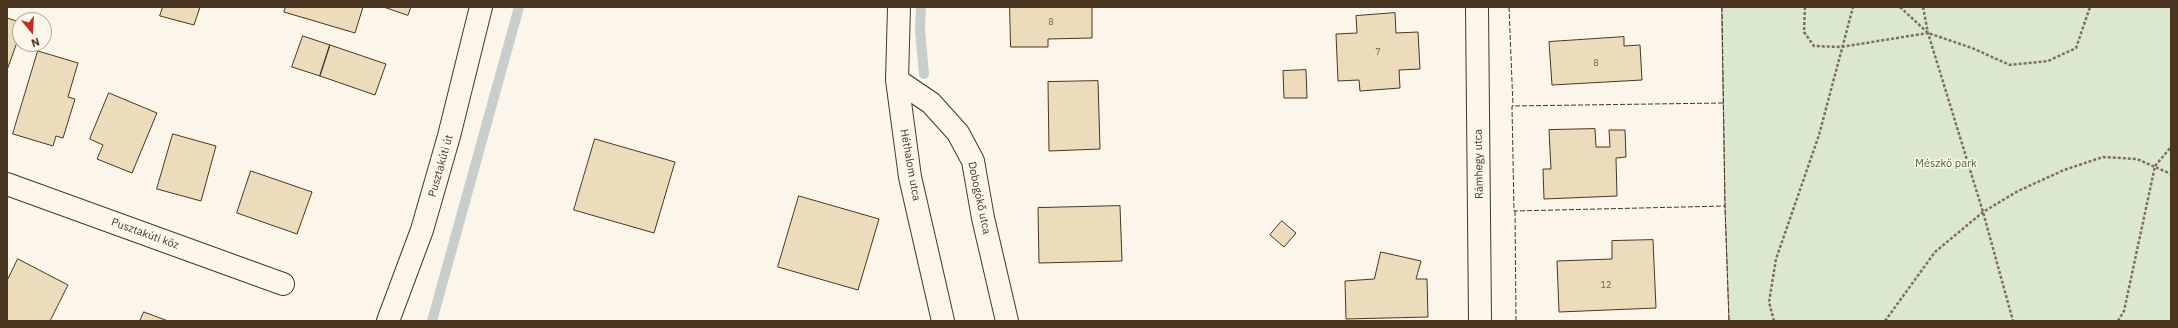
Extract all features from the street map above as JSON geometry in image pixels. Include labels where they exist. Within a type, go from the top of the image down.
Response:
[{"type":"street","name":"Pusztakúti út","points":[[388,321],[424,223],[450,136],[481,7]]},
{"type":"street","name":"Héthalom utca","points":[[899,7],[897,80],[910,177],[943,321]]},
{"type":"street","name":"Rámhegy utca","points":[[1477,7],[1480,321]]},
{"type":"street","name":"Dobogókő utca","points":[[897,80],[931,103],[958,133],[973,161],[983,218],[1007,321]]},
{"type":"street","name":"Pusztakúti köz","points":[[7,184],[283,284]]},
{"type":"path","points":[[1806,7],[1804,32],[1814,46],[1841,47],[1928,33]]},
{"type":"path","points":[[1774,321],[1769,302],[1776,258],[1819,135],[1841,47],[1853,7]]},
{"type":"path","points":[[1900,7],[1928,33],[1972,48],[2010,65],[2048,61],[2076,48],[2090,7]]},
{"type":"path","points":[[1923,7],[1928,33],[1983,212],[2013,321]]},
{"type":"path","points":[[2118,321],[2124,311],[2155,166],[2171,147]]},
{"type":"path","points":[[1885,321],[1935,252],[1983,212],[2018,191],[2064,170],[2103,157],[2137,159],[2171,174]]},
{"type":"green space","name":"Mészkő park","points":[[1722,7],[2171,7],[2171,321],[1729,321],[1725,206]]},
{"type":"building","points":[[163,7],[200,7],[194,25],[160,16]]},
{"type":"building","points":[[286,7],[363,7],[355,33],[284,12]]},
{"type":"building","points":[[384,7],[411,7],[408,15]]},
{"type":"building","points":[[1010,7],[1092,7],[1092,38],[1048,39],[1048,47],[1011,47]]},
{"type":"building","points":[[1395,13],[1396,33],[1418,32],[1420,69],[1399,70],[1400,88],[1360,91],[1359,80],[1338,81],[1336,34],[1357,33],[1356,16]]},
{"type":"building","points":[[7,18],[12,20],[12,52],[14,52],[7,70]]},
{"type":"building","points":[[303,36],[330,45],[320,76],[292,67]]},
{"type":"building","points":[[1624,37],[1624,46],[1640,45],[1642,80],[1552,85],[1549,42]]},
{"type":"building","points":[[330,45],[386,64],[375,95],[320,76]]},
{"type":"building","points":[[38,52],[78,63],[68,97],[75,99],[63,138],[56,136],[53,146],[13,134]]},
{"type":"building","points":[[1306,70],[1307,98],[1284,98],[1283,71]]},
{"type":"building","points":[[1098,81],[1100,149],[1049,151],[1048,82]]},
{"type":"building","points":[[109,93],[157,113],[132,173],[97,159],[103,145],[90,139]]},
{"type":"building","points":[[1595,129],[1596,147],[1610,147],[1609,130],[1625,130],[1626,157],[1616,158],[1617,196],[1544,199],[1543,169],[1551,169],[1549,130]]},
{"type":"building","points":[[173,134],[216,146],[201,201],[157,189]]},
{"type":"building","points":[[595,139],[675,162],[654,233],[574,210]]},
{"type":"building","points":[[251,171],[312,192],[297,234],[237,213]]},
{"type":"building","points":[[799,196],[879,219],[858,290],[778,267]]},
{"type":"building","points":[[1120,206],[1122,261],[1039,263],[1038,208]]},
{"type":"building","points":[[1282,221],[1296,233],[1284,247],[1270,235]]},
{"type":"building","points":[[1653,240],[1656,308],[1559,312],[1557,261],[1612,259],[1612,241]]},
{"type":"building","points":[[1381,252],[1421,261],[1416,279],[1427,279],[1428,317],[1346,319],[1345,281],[1374,279]]},
{"type":"building","points":[[18,259],[68,285],[50,321],[7,321],[7,281]]},
{"type":"building","points":[[144,312],[168,321],[140,321]]},
{"type":"waterway","points":[[432,321],[519,7]]},
{"type":"waterway","points":[[921,7],[920,30],[924,74]]},
{"type":"fence","points":[[1509,7],[1513,106]]},
{"type":"fence","points":[[1722,7],[1725,206],[1729,321]]},
{"type":"fence","points":[[1723,103],[1512,106],[1514,211],[1725,206]]},
{"type":"fence","points":[[1515,211],[1516,321]]}]
